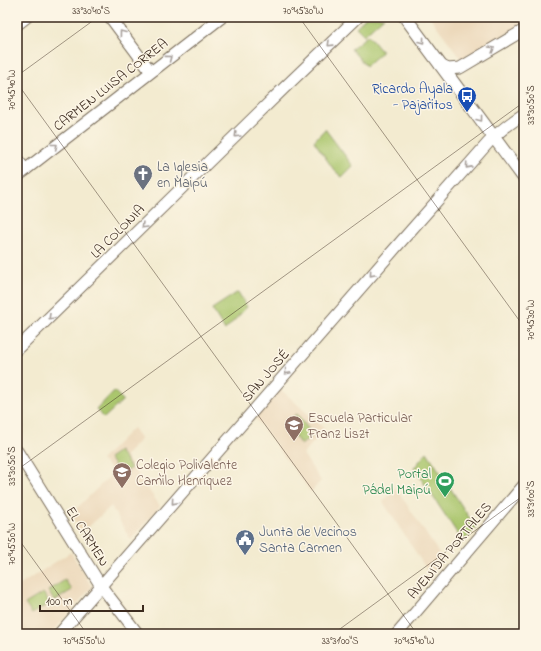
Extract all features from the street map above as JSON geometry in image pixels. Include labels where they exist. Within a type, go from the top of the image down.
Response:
[{"type":"main road","points":[[17,24],[26,17]]},
{"type":"main road","points":[[405,17],[524,178]]},
{"type":"main road","points":[[17,160],[21,173]]},
{"type":"street","points":[[110,17],[151,72]]},
{"type":"street","name":"CARMEN LUISA CORREA","points":[[21,173],[222,17]]},
{"type":"street","name":"LA COLONIA","points":[[17,349],[358,17]]},
{"type":"street","points":[[440,65],[448,69],[460,68],[524,30]]},
{"type":"street","name":"SAN JOSÉ","points":[[59,634],[494,137],[524,114]]},
{"type":"street","name":"EL CARMEN","points":[[17,451],[101,586],[138,634]]},
{"type":"street","name":"AVENIDA PORTALES","points":[[397,634],[524,486]]},
{"type":"shaded area","points":[[430,17],[524,17],[524,24],[462,60]]},
{"type":"shaded area","name":"Escuela Particular Franz Liszt","points":[[279,388],[325,429],[303,454],[321,481],[311,492],[254,416]]},
{"type":"shaded area","name":"Colegio Polivalente Camilo Henríquez","points":[[133,428],[141,439],[125,456],[160,506],[131,540],[111,506],[82,533],[74,519],[73,512],[113,473],[111,469],[101,460]]},
{"type":"shaded area","points":[[396,488],[444,561],[431,576],[383,502]]},
{"type":"shaded area","points":[[71,552],[92,587],[51,634],[17,634],[17,587]]},
{"type":"green space","points":[[366,17],[384,17],[364,35],[356,27]]},
{"type":"green space","points":[[368,35],[382,52],[366,66],[351,49]]},
{"type":"green space","points":[[325,129],[353,166],[342,177],[334,170],[314,141]]},
{"type":"green space","points":[[238,292],[247,307],[225,330],[212,309]]},
{"type":"green space","points":[[114,391],[123,400],[104,418],[96,410]]},
{"type":"green space","points":[[297,414],[313,435],[301,445],[285,423]]},
{"type":"green space","points":[[119,451],[131,468],[121,475],[109,458]]},
{"type":"green space","name":"Portal Pádel Maipú","points":[[427,452],[476,528],[463,542],[414,468]]},
{"type":"green space","points":[[65,580],[72,590],[54,601],[48,591]]},
{"type":"green space","points":[[43,593],[50,603],[32,614],[25,604]]},
{"type":"place","name":"Ricardo Ayala - Pajaritos","points":[[467,113]]},
{"type":"place","name":"La Iglesia en Maipú","points":[[143,191]]},
{"type":"place","name":"Escuela Particular Franz Liszt","points":[[294,442]]},
{"type":"place","name":"Colegio Polivalente Camilo Henríquez","points":[[122,489]]},
{"type":"place","name":"Portal Pádel Maipú","points":[[445,498]]},
{"type":"place","name":"Junta de Vecinos Santa Carmen","points":[[245,556]]}]
